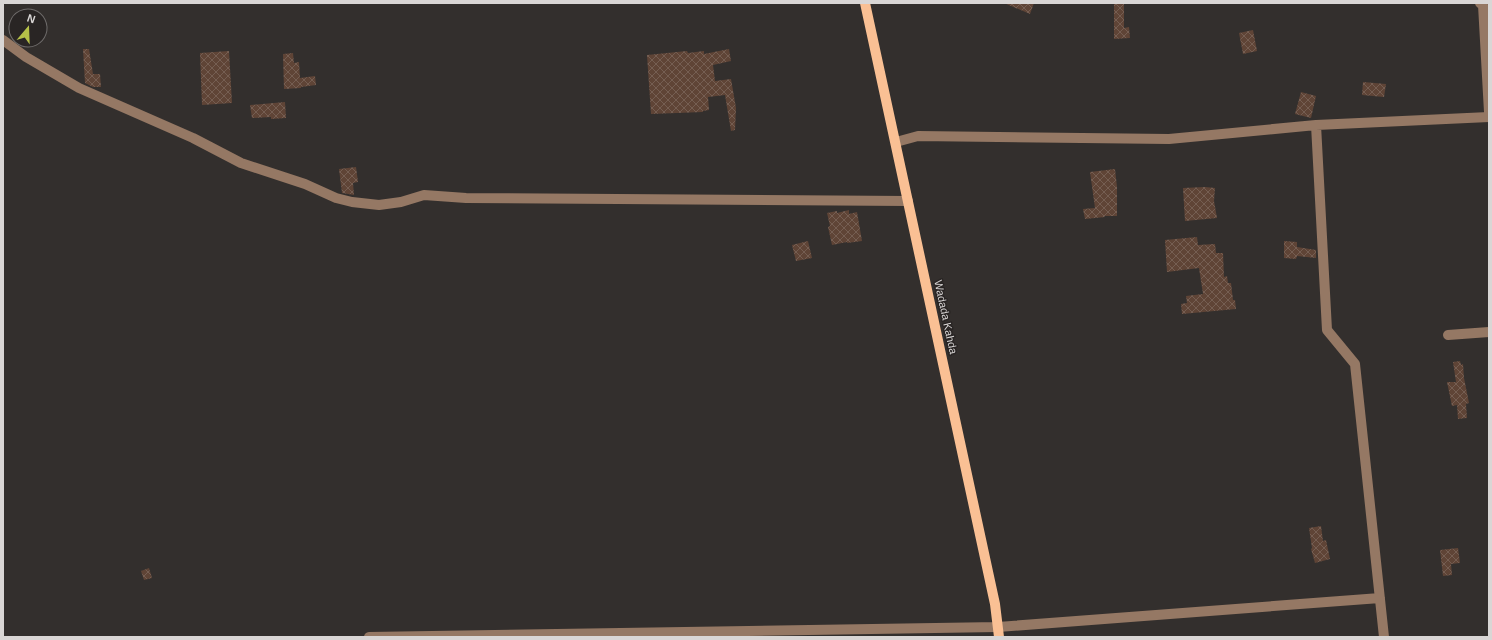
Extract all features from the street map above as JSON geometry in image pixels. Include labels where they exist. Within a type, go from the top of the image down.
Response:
[{"type":"main road","name":"Wadada Kahda","points":[[865,3],[994,596],[999,632]]},
{"type":"street","points":[[1480,3],[1483,6],[1489,112]]},
{"type":"street","points":[[3,40],[26,57],[79,88],[193,138],[240,163],[305,184],[336,198],[352,202],[379,204],[401,202],[424,195],[466,198],[908,201]]},
{"type":"street","points":[[896,142],[918,136],[1169,139],[1316,125],[1489,117]]},
{"type":"street","points":[[1316,125],[1327,330],[1355,364],[1384,637]]},
{"type":"street","points":[[1448,335],[1489,332]]},
{"type":"street","points":[[369,637],[999,632],[1380,598]]},
{"type":"building","points":[[1004,3],[1034,3],[1030,14]]},
{"type":"building","points":[[1114,3],[1124,3],[1124,28],[1129,27],[1130,38],[1114,39]]},
{"type":"building","points":[[1253,30],[1257,51],[1243,54],[1239,33]]},
{"type":"building","points":[[83,49],[89,49],[93,74],[100,74],[101,87],[93,87],[85,83]]},
{"type":"building","points":[[729,49],[731,61],[713,65],[715,81],[731,79],[736,108],[735,130],[731,131],[725,95],[708,97],[709,110],[703,112],[651,114],[647,55],[687,51],[688,53],[704,51],[704,54]]},
{"type":"building","points":[[229,51],[232,103],[202,105],[200,53]]},
{"type":"building","points":[[293,53],[294,63],[299,62],[300,78],[315,76],[316,85],[284,89],[283,54]]},
{"type":"building","points":[[1363,82],[1386,84],[1384,97],[1362,95]]},
{"type":"building","points":[[1301,92],[1316,96],[1311,118],[1295,114]]},
{"type":"building","points":[[285,102],[286,118],[252,118],[250,105]]},
{"type":"building","points":[[356,167],[358,182],[353,183],[354,195],[342,193],[339,169]]},
{"type":"building","points":[[1115,169],[1117,187],[1117,216],[1104,216],[1105,217],[1085,219],[1083,209],[1095,208],[1090,172]]},
{"type":"building","points":[[1183,188],[1215,188],[1214,201],[1217,218],[1185,221]]},
{"type":"building","points":[[849,210],[849,214],[857,212],[862,241],[832,245],[827,213],[837,211],[837,213]]},
{"type":"building","points":[[1197,237],[1198,245],[1215,244],[1216,253],[1223,253],[1224,277],[1227,276],[1228,283],[1231,283],[1233,300],[1235,300],[1236,309],[1182,314],[1181,304],[1187,303],[1186,296],[1203,294],[1199,268],[1167,272],[1165,240]]},
{"type":"building","points":[[808,241],[812,258],[796,261],[792,245]]},
{"type":"building","points":[[1284,241],[1297,242],[1297,247],[1316,250],[1316,258],[1297,256],[1296,259],[1284,258]]},
{"type":"building","points":[[1460,361],[1461,365],[1463,364],[1469,403],[1466,404],[1467,418],[1458,419],[1457,405],[1452,406],[1447,382],[1456,382],[1453,362]]},
{"type":"building","points":[[1321,526],[1323,541],[1326,540],[1330,559],[1315,563],[1311,549],[1309,528]]},
{"type":"building","points":[[1458,548],[1460,563],[1451,564],[1452,575],[1443,576],[1440,550]]},
{"type":"building","points":[[149,568],[152,578],[144,580],[141,571]]}]
